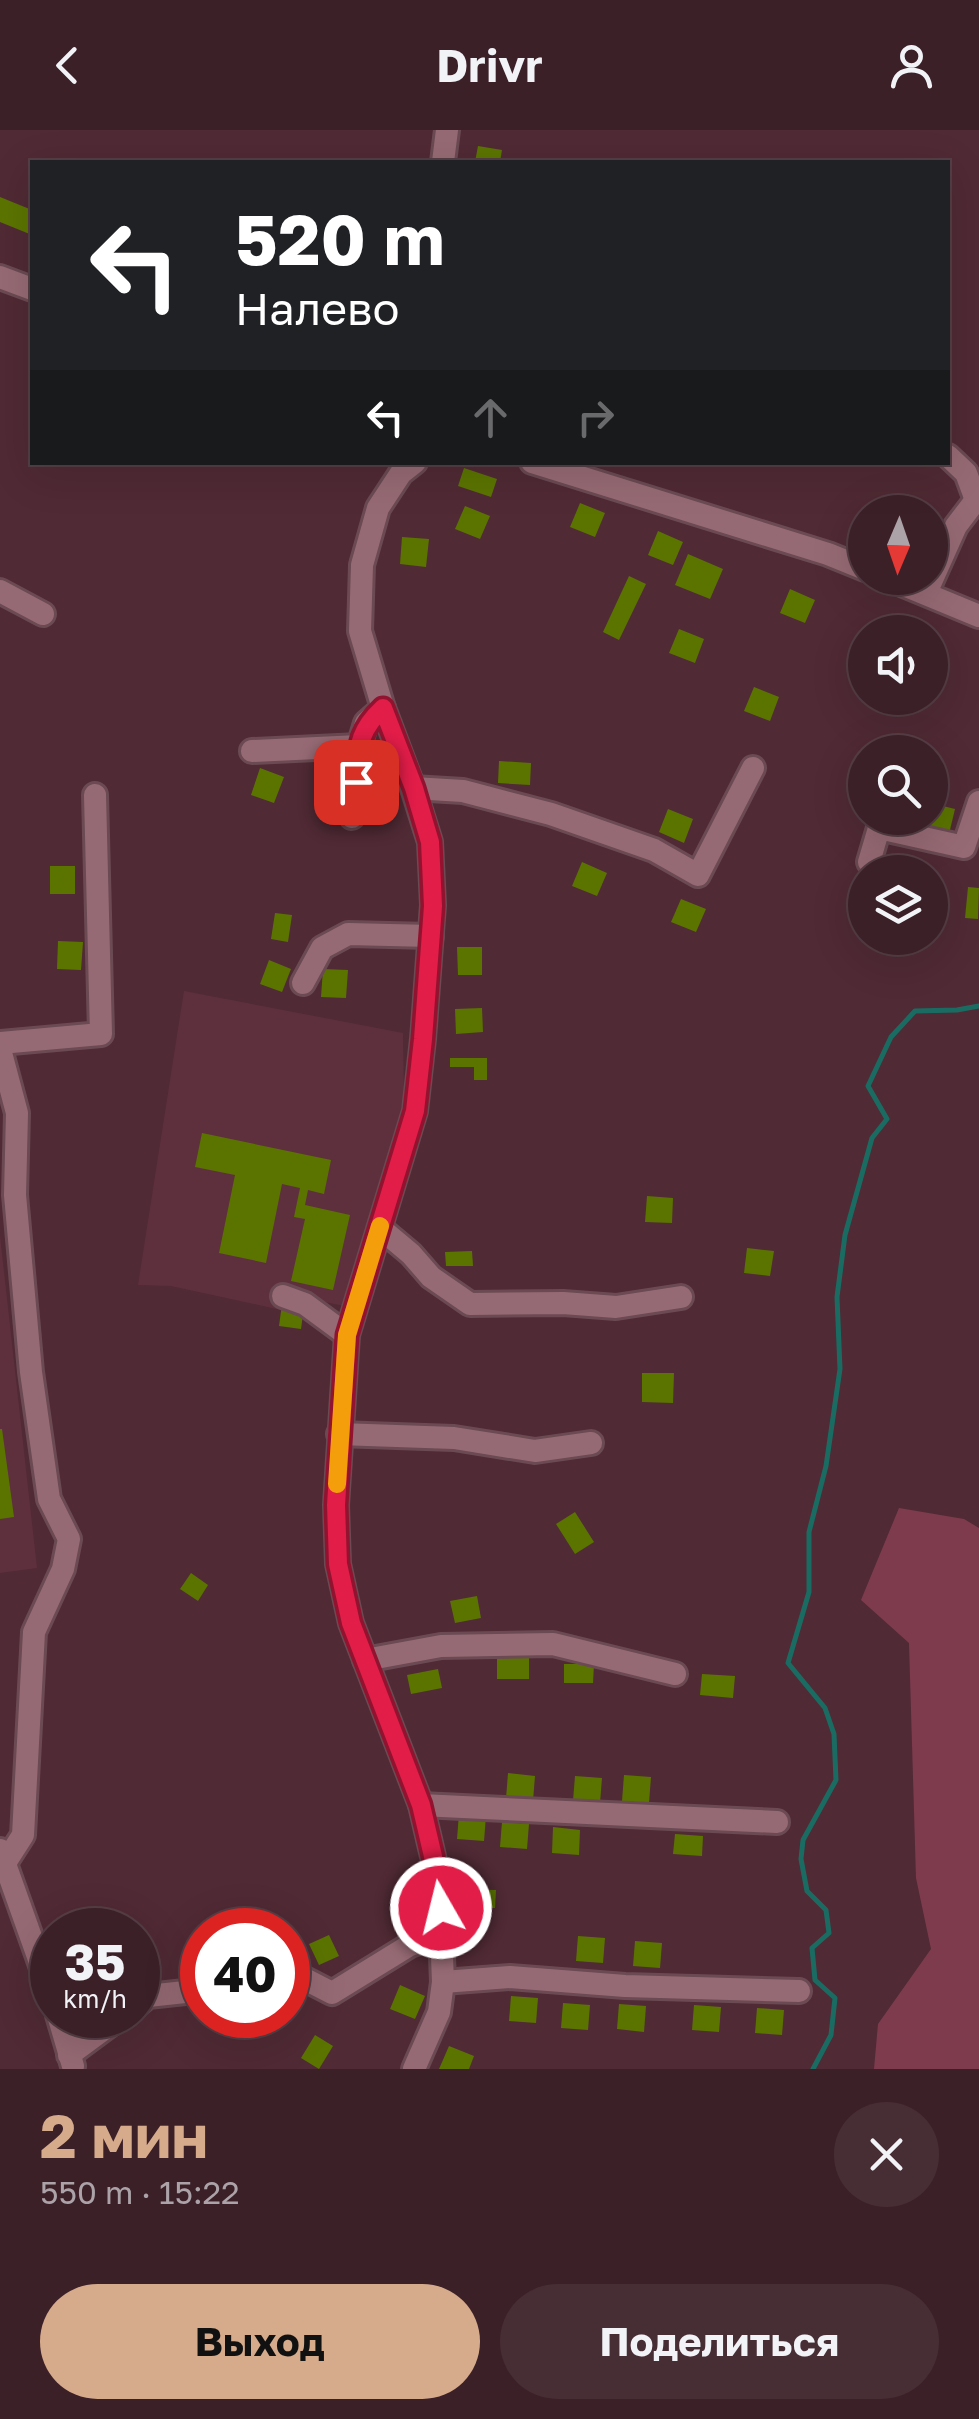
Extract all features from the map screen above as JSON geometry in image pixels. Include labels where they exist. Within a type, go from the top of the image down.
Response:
[{"type":"street","points":[[443,160],[447,130]]},
{"type":"street","points":[[0,277],[30,288]]},
{"type":"street","points":[[948,544],[956,526],[978,498],[966,472],[950,458]]},
{"type":"street","points":[[411,465],[401,473],[378,508],[362,565],[360,631],[430,842],[431,936],[415,1111],[347,1335],[336,1505],[338,1564],[351,1623],[421,1805],[439,1882],[439,2012],[414,2069]]},
{"type":"street","points":[[542,465],[848,562]]},
{"type":"street","points":[[0,591],[43,614]]},
{"type":"street","points":[[931,595],[979,616]]},
{"type":"street","points":[[352,817],[366,724],[383,708]]},
{"type":"street","points":[[252,751],[360,746]]},
{"type":"street","points":[[414,788],[463,790],[551,814],[654,850],[698,874],[753,768]]},
{"type":"street","points":[[30,1935],[2,1857],[24,1835],[34,1632],[63,1569],[69,1539],[49,1500],[15,1195],[17,1113],[0,1046],[101,1034],[95,796]]},
{"type":"street","points":[[871,855],[879,828],[964,847],[979,802]]},
{"type":"street","points":[[303,983],[322,948],[348,934],[431,936]]},
{"type":"street","points":[[380,1228],[431,1277],[470,1304],[616,1307],[681,1296]]},
{"type":"street","points":[[283,1296],[304,1304],[347,1335]]},
{"type":"street","points":[[339,1434],[454,1438],[535,1450],[591,1443]]},
{"type":"street","points":[[365,1660],[441,1646],[553,1644],[675,1674]]},
{"type":"street","points":[[421,1805],[777,1822]]},
{"type":"street","points":[[310,1982],[332,1993],[410,1945],[442,1934]]},
{"type":"street","points":[[442,1982],[510,1977],[625,1986],[799,1992]]},
{"type":"street","points":[[65,2038],[72,2062],[98,2038]]},
{"type":"shaded area","points":[[184,991],[403,1033],[404,1097],[344,1306],[306,1298],[281,1310],[171,1286],[138,1285]]},
{"type":"shaded area","points":[[0,1236],[37,1568],[0,1573]]},
{"type":"shaded area","points":[[899,1508],[964,1519],[979,1528],[979,2069],[874,2069],[878,2024],[931,1949],[916,1878],[909,1643],[861,1600]]},
{"type":"building","points":[[478,146],[502,150],[500,160],[475,160]]},
{"type":"building","points":[[0,197],[30,209],[30,234],[0,222]]},
{"type":"building","points":[[464,468],[497,479],[491,497],[458,486]]},
{"type":"building","points":[[580,503],[605,513],[595,537],[570,527]]},
{"type":"building","points":[[465,506],[490,516],[480,539],[455,529]]},
{"type":"building","points":[[658,531],[683,542],[673,565],[648,555]]},
{"type":"building","points":[[402,537],[429,539],[426,567],[400,564]]},
{"type":"building","points":[[688,554],[723,569],[710,599],[675,585]]},
{"type":"building","points":[[629,576],[646,584],[619,640],[603,632]]},
{"type":"building","points":[[790,589],[815,600],[805,623],[780,613]]},
{"type":"building","points":[[679,629],[704,639],[695,663],[669,653]]},
{"type":"building","points":[[754,687],[779,697],[770,721],[744,711]]},
{"type":"building","points":[[499,761],[531,763],[530,785],[498,783]]},
{"type":"building","points":[[260,768],[284,777],[274,803],[251,795]]},
{"type":"building","points":[[948,807],[955,809],[948,838],[938,835],[948,835]]},
{"type":"building","points":[[668,809],[693,819],[684,843],[659,832]]},
{"type":"building","points":[[582,862],[607,873],[597,896],[572,886]]},
{"type":"building","points":[[50,866],[75,866],[75,894],[50,894]]},
{"type":"building","points":[[968,887],[979,888],[978,919],[965,918]]},
{"type":"building","points":[[681,899],[706,909],[696,932],[671,922]]},
{"type":"building","points":[[275,913],[292,915],[288,942],[271,939]]},
{"type":"building","points":[[58,941],[83,942],[81,970],[57,969]]},
{"type":"building","points":[[457,947],[482,947],[482,975],[458,975]]},
{"type":"building","points":[[269,960],[291,969],[282,992],[260,984]]},
{"type":"building","points":[[323,969],[348,970],[346,998],[321,997]]},
{"type":"building","points":[[482,1008],[483,1032],[456,1034],[455,1009]]},
{"type":"building","points":[[450,1058],[487,1058],[487,1080],[474,1080],[474,1067],[450,1067]]},
{"type":"building","points":[[202,1133],[331,1160],[324,1194],[308,1190],[305,1205],[350,1215],[333,1290],[291,1281],[305,1219],[294,1217],[300,1188],[282,1184],[266,1263],[219,1253],[235,1175],[195,1167]]},
{"type":"building","points":[[647,1196],[673,1198],[672,1223],[645,1222]]},
{"type":"building","points":[[747,1248],[774,1251],[770,1276],[744,1273]]},
{"type":"building","points":[[472,1251],[473,1266],[446,1266],[445,1252]]},
{"type":"building","points":[[282,1304],[304,1307],[301,1329],[279,1326]]},
{"type":"building","points":[[642,1373],[674,1373],[673,1403],[642,1402]]},
{"type":"building","points":[[0,1429],[14,1517],[0,1519]]},
{"type":"building","points":[[575,1512],[594,1542],[575,1554],[556,1524]]},
{"type":"building","points":[[191,1573],[208,1585],[198,1601],[180,1589]]},
{"type":"building","points":[[477,1596],[481,1618],[455,1623],[450,1601]]},
{"type":"building","points":[[497,1655],[529,1655],[529,1679],[497,1679]]},
{"type":"building","points":[[564,1664],[594,1664],[593,1683],[564,1683]]},
{"type":"building","points":[[438,1669],[442,1688],[411,1694],[407,1675]]},
{"type":"building","points":[[702,1674],[735,1676],[733,1698],[700,1695]]},
{"type":"building","points":[[508,1773],[535,1776],[533,1801],[506,1799]]},
{"type":"building","points":[[624,1775],[651,1777],[649,1803],[622,1801]]},
{"type":"building","points":[[575,1776],[602,1778],[600,1803],[573,1801]]},
{"type":"building","points":[[459,1814],[486,1816],[484,1841],[457,1839]]},
{"type":"building","points":[[502,1822],[529,1824],[527,1849],[500,1847]]},
{"type":"building","points":[[553,1827],[580,1830],[579,1855],[552,1853]]},
{"type":"building","points":[[675,1834],[703,1836],[702,1856],[673,1854]]},
{"type":"building","points":[[465,1889],[496,1890],[495,1908],[464,1908]]},
{"type":"building","points":[[329,1935],[339,1956],[319,1965],[310,1944]]},
{"type":"building","points":[[578,1936],[605,1938],[603,1963],[576,1961]]},
{"type":"building","points":[[635,1941],[662,1943],[660,1968],[633,1966]]},
{"type":"building","points":[[400,1985],[425,1996],[415,2019],[390,2009]]},
{"type":"building","points":[[511,1996],[538,1998],[536,2023],[509,2021]]},
{"type":"building","points":[[563,2003],[590,2005],[588,2030],[561,2028]]},
{"type":"building","points":[[619,2004],[646,2006],[644,2032],[617,2029]]},
{"type":"building","points":[[694,2005],[721,2007],[719,2032],[692,2030]]},
{"type":"building","points":[[757,2008],[784,2010],[782,2035],[755,2033]]},
{"type":"building","points":[[315,2035],[333,2046],[319,2069],[301,2058]]},
{"type":"building","points":[[449,2046],[474,2056],[469,2069],[439,2069]]},
{"type":"waterway","points":[[813,2069],[831,2035],[835,1998],[815,1980],[812,1948],[829,1933],[826,1910],[807,1891],[801,1859],[803,1840],[836,1780],[834,1734],[825,1708],[788,1663],[809,1592],[809,1532],[826,1466],[840,1369],[837,1297],[845,1235],[872,1138],[887,1119],[868,1086],[891,1037],[915,1011],[979,1006]]},
{"type":"slow traffic","points":[[337,1484],[347,1335],[380,1226]]},
{"type":"route","points":[[356,782],[366,724],[383,708],[430,842],[433,906],[415,1111],[347,1335],[336,1505],[338,1564],[351,1623],[421,1805],[441,1908]]}]
